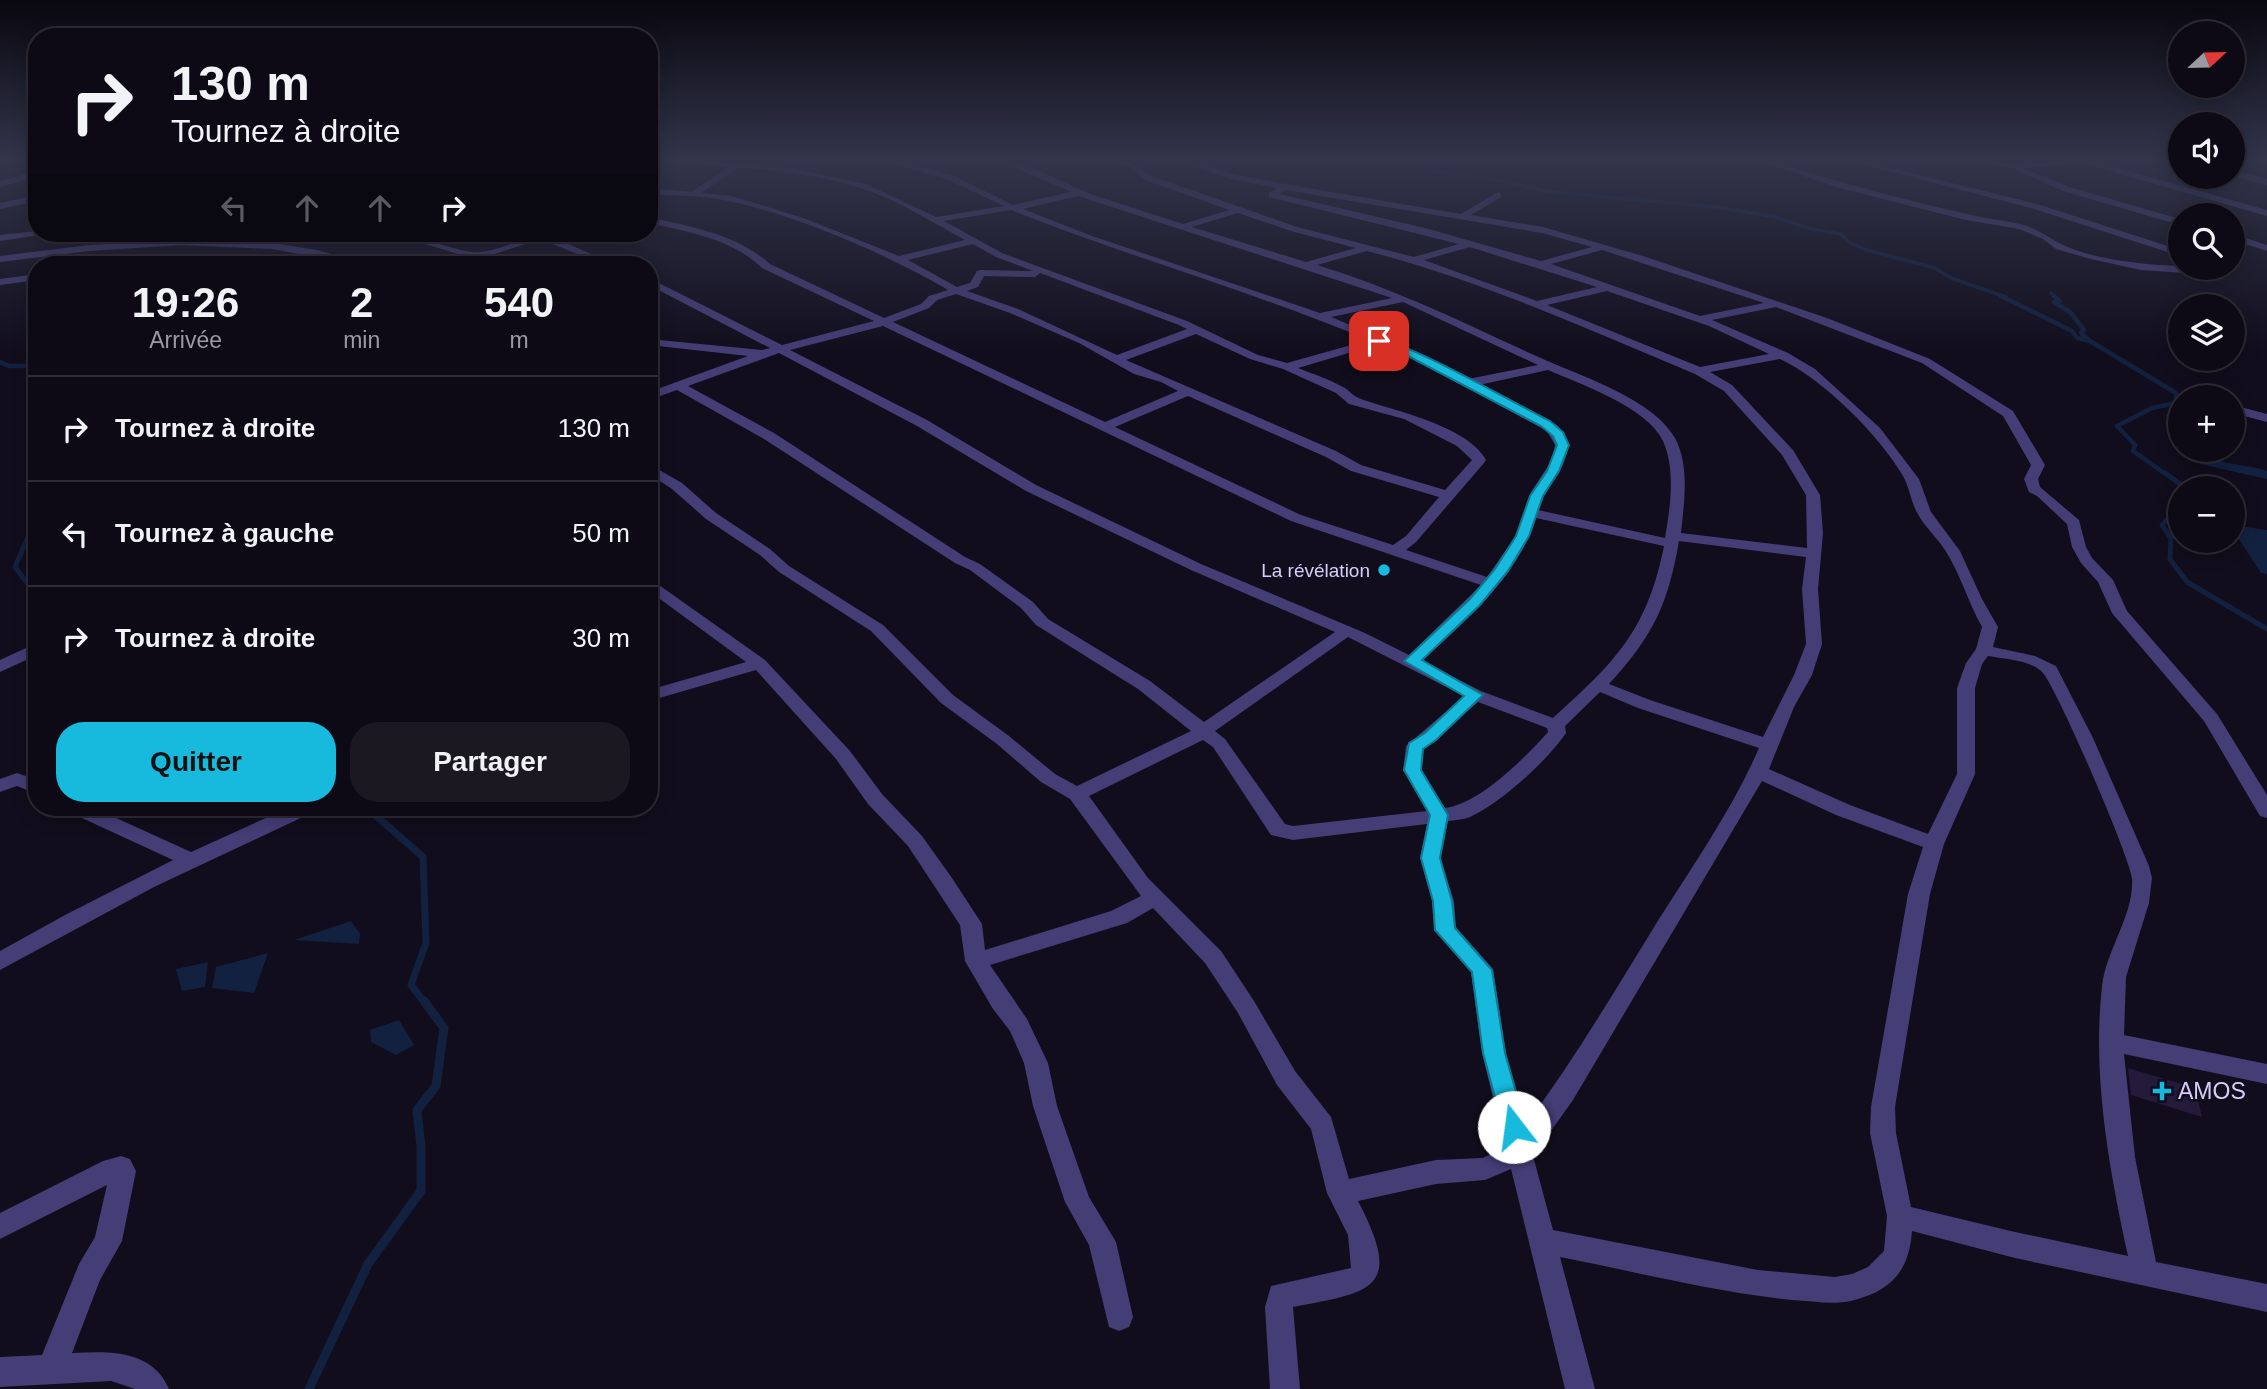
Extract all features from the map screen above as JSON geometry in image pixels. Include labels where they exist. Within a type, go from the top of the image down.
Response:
[{"type":"street","points":[[669,225],[710,235],[760,258],[766,266],[1296,518],[1491,583]]},
{"type":"street","points":[[813,225],[899,259],[955,290],[1017,312],[1138,371],[1161,377],[1331,454],[1356,468],[1446,495]]},
{"type":"street","points":[[943,225],[999,255],[1196,330],[1254,357],[1287,367],[1340,390],[1353,401],[1408,416],[1469,448],[1479,460],[1446,495],[1411,539],[1395,552]]},
{"type":"street","points":[[1057,225],[1319,316],[1412,354],[1546,424],[1562,441],[1560,456],[1539,490],[1522,536],[1491,583],[1475,602],[1412,661]]},
{"type":"street","points":[[1175,225],[1402,299],[1474,329],[1635,409],[1666,434],[1676,451],[1679,486],[1662,589],[1644,630],[1600,686],[1556,725]]},
{"type":"street","points":[[1182,227],[1189,225]]},
{"type":"street","points":[[1289,225],[1414,260],[1536,304],[1699,371],[1728,388],[1788,453],[1813,495],[1815,554],[1810,589],[1814,644],[1811,655],[1758,772],[1564,1093],[1521,1152],[1485,1169],[1436,1172],[1340,1193]]},
{"type":"street","points":[[1403,225],[1541,264],[1699,319],[1784,355],[1811,372],[1875,431],[1901,462],[1912,479],[1924,513],[1953,551],[1974,599],[1990,627],[1984,650],[1974,663],[1966,688],[1966,774],[1934,844],[1919,894],[1883,1107],[1883,1133],[1900,1216],[1897,1254],[1890,1266],[1878,1276],[1853,1287],[1836,1290],[1758,1283],[1544,1241]]},
{"type":"street","points":[[1513,225],[1603,247],[1777,304],[1926,361],[2009,414],[2011,422],[2031,447],[2038,465],[2031,478],[2034,489],[2042,493],[2074,523],[2079,547],[2086,560],[2105,580],[2120,613],[2211,718],[2267,811]]},
{"type":"street","points":[[2010,225],[2046,237],[2059,247],[2091,256],[2141,267],[2168,269]]},
{"type":"street","points":[[2092,225],[2168,249]]},
{"type":"street","points":[[0,238],[28,235]]},
{"type":"street","points":[[899,259],[975,241],[971,239]]},
{"type":"street","points":[[2245,241],[2267,248]]},
{"type":"street","points":[[427,242],[479,256],[522,242]]},
{"type":"street","points":[[563,242],[592,256]]},
{"type":"street","points":[[0,259],[69,250],[220,243],[292,249],[324,256]]},
{"type":"street","points":[[1414,260],[1468,244]]},
{"type":"street","points":[[1541,264],[1603,247]]},
{"type":"street","points":[[1304,265],[1366,248]]},
{"type":"street","points":[[658,393],[772,352],[884,322],[925,306],[933,298],[974,285],[979,275],[986,272],[1060,276]]},
{"type":"street","points":[[0,282],[28,278]]},
{"type":"street","points":[[658,286],[772,352],[922,423],[1031,488],[1196,567],[1412,661],[1475,695],[1556,725]]},
{"type":"street","points":[[1536,304],[1605,288]]},
{"type":"street","points":[[1319,316],[1402,299]]},
{"type":"street","points":[[1699,319],[1777,304]]},
{"type":"street","points":[[1117,359],[1196,330]]},
{"type":"street","points":[[1287,367],[1379,341]]},
{"type":"street","points":[[658,344],[772,352]]},
{"type":"street","points":[[1699,371],[1784,355]]},
{"type":"street","points":[[1464,383],[1491,380],[1549,366]]},
{"type":"street","points":[[678,385],[769,436],[975,567],[1027,606],[1042,622],[1128,673],[1219,743],[1273,825],[1284,832],[1462,813],[1478,804],[1541,753],[1558,733],[1556,725]]},
{"type":"street","points":[[1104,427],[1188,391]]},
{"type":"street","points":[[2245,412],[2267,418]]},
{"type":"street","points":[[658,474],[677,486],[711,516],[765,552],[784,569],[877,628],[947,699],[1003,740],[1048,778],[1077,794],[1141,883],[1213,957],[1246,1007],[1286,1079],[1322,1125],[1340,1193],[1361,1234],[1366,1268],[1361,1278],[1350,1283],[1281,1296],[1279,1307],[1285,1389]]},
{"type":"street","points":[[1531,513],[1671,540],[1815,554]]},
{"type":"street","points":[[658,590],[758,664],[843,755],[874,799],[923,852],[971,924],[976,961],[1001,1003],[1019,1026],[1036,1063],[1045,1106],[1078,1202],[1102,1242],[1119,1317]]},
{"type":"street","points":[[1077,794],[1196,736],[1347,631]]},
{"type":"street","points":[[1984,650],[2042,664],[2051,671],[2072,712],[2143,876],[2134,923],[2116,968],[2112,1093],[2119,1156],[2145,1273]]},
{"type":"street","points":[[0,667],[28,653]]},
{"type":"street","points":[[658,693],[758,664]]},
{"type":"street","points":[[1600,686],[1644,704],[1769,746]]},
{"type":"street","points":[[1475,695],[1430,737],[1415,746],[1412,770],[1439,815],[1430,858],[1443,901],[1445,930],[1482,970],[1494,1053],[1580,1389]]},
{"type":"street","points":[[1758,772],[1843,810],[1934,844]]},
{"type":"street","points":[[0,786],[17,779],[28,784]]},
{"type":"street","points":[[95,816],[188,859]]},
{"type":"street","points":[[0,962],[54,930],[188,859],[287,816]]},
{"type":"street","points":[[976,961],[1119,917],[1156,897]]},
{"type":"street","points":[[2112,1042],[2267,1074]]},
{"type":"street","points":[[0,1227],[112,1169],[121,1167],[123,1171],[108,1241],[89,1273],[51,1369]]},
{"type":"street","points":[[1900,1216],[2145,1273],[2267,1298]]},
{"type":"street","points":[[0,1372],[111,1366],[141,1374],[153,1389]]},
{"type":"water","points":[[2223,462],[2262,469],[2267,471],[2267,479],[2200,464]]},
{"type":"water","points":[[2245,527],[2267,530],[2267,574],[2261,573],[2245,548]]},
{"type":"water","points":[[351,921],[360,934],[359,944],[294,940]]},
{"type":"water","points":[[268,953],[254,993],[212,988],[216,967]]},
{"type":"water","points":[[208,962],[205,987],[182,991],[176,969]]},
{"type":"water","points":[[399,1020],[414,1045],[396,1055],[371,1042],[370,1030]]},
{"type":"building","name":"AMOS","points":[[2128,1068],[2195,1088],[2202,1117],[2131,1095]]},
{"type":"waterway","points":[[1798,225],[1841,234],[1850,243],[1867,250],[1935,268],[1951,278],[2006,297]]},
{"type":"waterway","points":[[2051,293],[2056,297]]},
{"type":"waterway","points":[[2001,296],[2072,331],[2077,338],[2090,341],[2176,393],[2176,403],[2152,408],[2117,426],[2135,445],[2133,451],[2167,475]]},
{"type":"waterway","points":[[2054,296],[2060,301],[2054,302],[2070,312],[2084,330],[2081,333],[2088,339]]},
{"type":"waterway","points":[[0,362],[9,366],[28,366]]},
{"type":"waterway","points":[[2165,473],[2169,476]]},
{"type":"waterway","points":[[2168,519],[2162,525],[2168,534]]},
{"type":"waterway","points":[[28,537],[15,567],[28,584]]},
{"type":"waterway","points":[[2170,553],[2170,559],[2187,582],[2267,629]]},
{"type":"waterway","points":[[376,816],[423,857],[426,943],[411,985],[425,1003]]},
{"type":"waterway","points":[[309,1389],[368,1264],[421,1191],[421,1146],[417,1110],[436,1086],[444,1028],[424,1001]]},
{"type":"place","name":"La révélation","points":[[1384,570]]},
{"type":"place","name":"AMOS","points":[[2162,1091]]},
{"type":"route","points":[[1379,341],[1412,354],[1546,424],[1559,435],[1563,445],[1553,471],[1536,496],[1522,536],[1501,571],[1475,602],[1412,661],[1475,695],[1430,737],[1415,746],[1412,770],[1439,815],[1430,858],[1443,901],[1445,930],[1482,970],[1494,1053],[1514,1127]]}]
